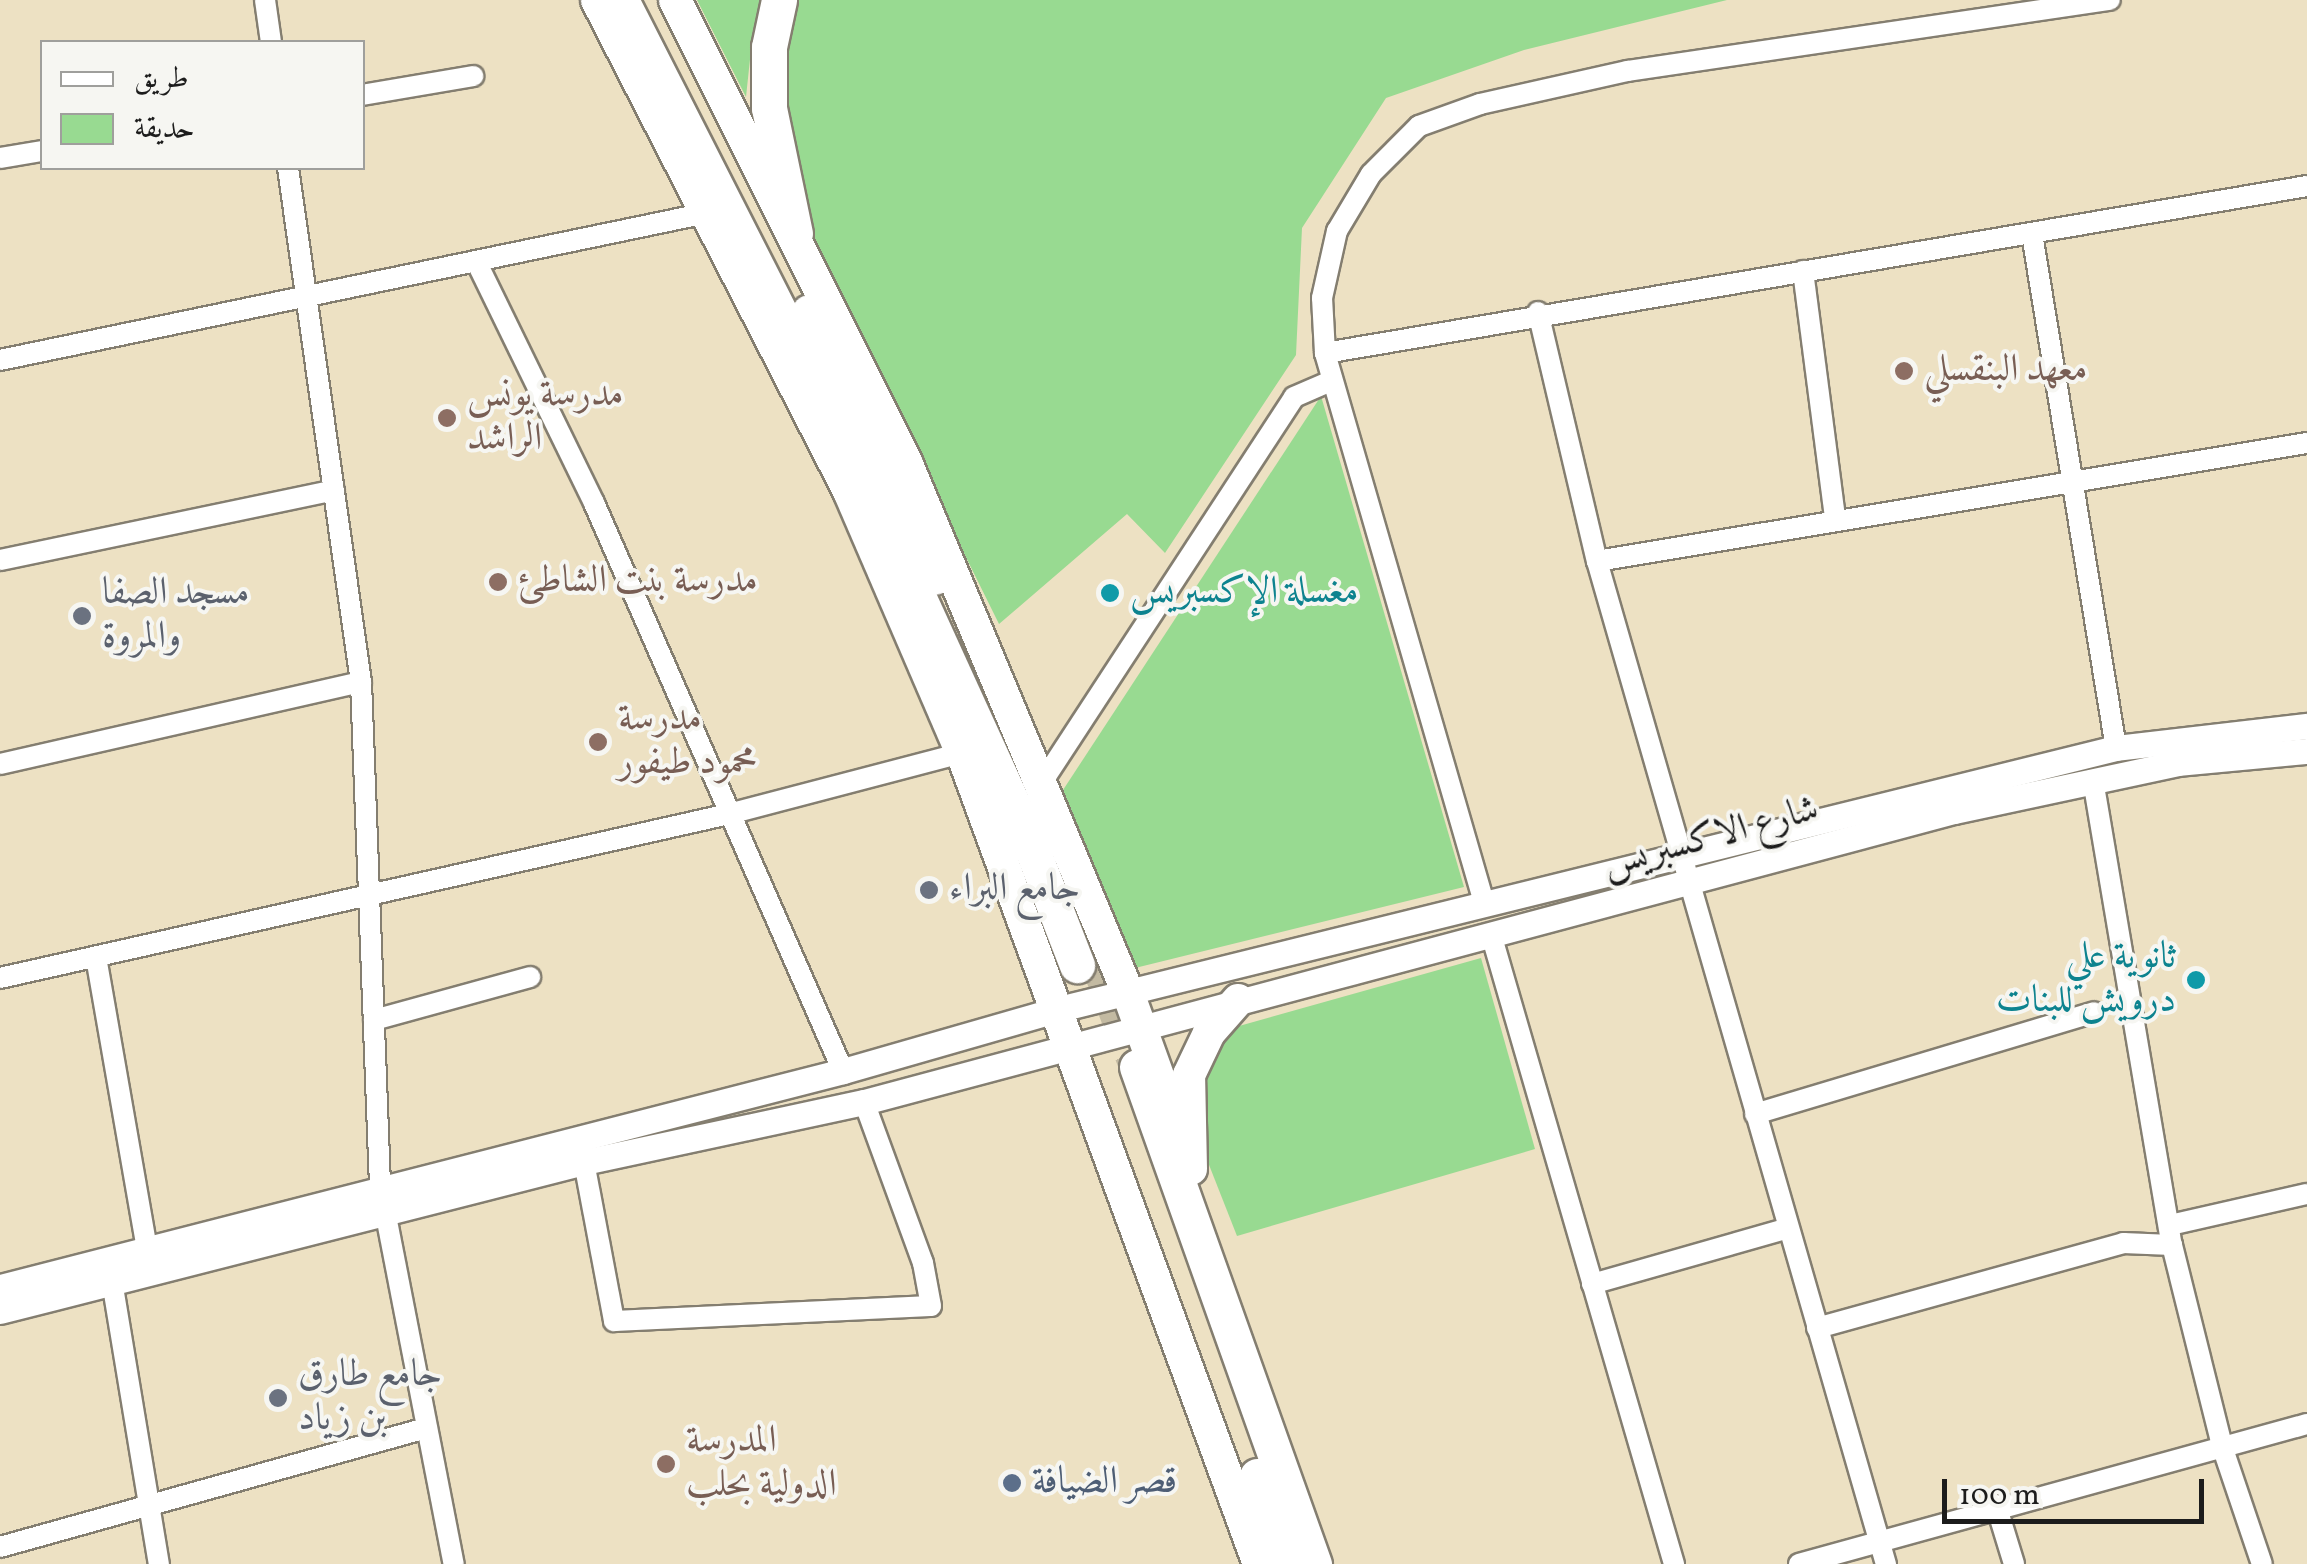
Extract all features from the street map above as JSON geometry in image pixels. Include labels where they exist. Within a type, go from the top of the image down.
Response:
[{"type":"highway","points":[[621,0],[659,45],[878,477],[1025,831],[1086,960]]},
{"type":"highway","points":[[649,0],[659,45]]},
{"type":"highway","points":[[779,0],[768,47],[769,108],[795,233]]},
{"type":"highway","points":[[1288,1564],[1126,1068],[1314,1564]]},
{"type":"main road","points":[[598,0],[708,212],[878,477],[1041,784],[1141,1025],[1331,1564]]},
{"type":"main road","points":[[675,0],[795,233],[878,477],[962,753],[1072,1043],[1259,1564]]},
{"type":"main road","points":[[1191,1168],[1188,1075],[1209,1033],[1238,1000]]},
{"type":"street","points":[[264,0],[270,40]]},
{"type":"street","points":[[1485,906],[1325,353],[1322,298],[1336,231],[1371,174],[1418,126],[1480,104],[1628,71],[2110,0]]},
{"type":"street","points":[[365,94],[473,76]]},
{"type":"street","points":[[0,158],[40,151]]},
{"type":"street","points":[[288,170],[361,682],[380,1185],[424,1429],[454,1564]]},
{"type":"street","points":[[1325,353],[1538,312],[2307,186]]},
{"type":"street","points":[[0,360],[478,265],[708,212]]},
{"type":"street","points":[[2032,234],[2116,748]]},
{"type":"street","points":[[478,265],[594,503],[843,1071]]},
{"type":"street","points":[[1802,270],[1835,518]]},
{"type":"street","points":[[1538,312],[1597,560],[1886,1564]]},
{"type":"street","points":[[1041,784],[1294,397],[1331,381]]},
{"type":"street","points":[[1597,560],[2307,443]]},
{"type":"street","points":[[0,560],[334,490]]},
{"type":"street","points":[[0,764],[361,682]]},
{"type":"street","points":[[0,1287],[380,1185],[843,1071],[1059,1009],[1485,906],[1685,871],[2116,748],[2307,726]]},
{"type":"street","name":"شارع الاكسبريس","points":[[0,1311],[584,1162],[864,1102],[1072,1043],[1491,934],[1685,871],[2177,762],[2307,751]]},
{"type":"street","points":[[0,978],[729,814],[962,753]]},
{"type":"street","points":[[2093,780],[2172,1235],[2223,1449],[2262,1564]]},
{"type":"street","points":[[1491,934],[1674,1564]]},
{"type":"street","points":[[96,957],[146,1250]]},
{"type":"street","points":[[374,1020],[530,977]]},
{"type":"street","points":[[1756,1114],[2094,1012]]},
{"type":"street","points":[[584,1162],[614,1321],[930,1306],[922,1264],[864,1102]]},
{"type":"street","points":[[1817,1328],[2123,1242],[2172,1235],[2307,1194]]},
{"type":"street","points":[[1592,1284],[1788,1228]]},
{"type":"street","points":[[112,1281],[159,1564]]},
{"type":"street","points":[[1799,1564],[1996,1505],[2223,1449],[2307,1424]]},
{"type":"street","points":[[0,1547],[424,1429]]},
{"type":"street","points":[[1996,1505],[2014,1564]]},
{"type":"green space","points":[[697,0],[764,0],[753,31],[746,97]]},
{"type":"green space","points":[[792,0],[1727,0],[1524,50],[1386,98],[1302,228],[1296,355],[1165,553],[1127,514],[999,624],[814,250],[776,75]]},
{"type":"green space","points":[[1321,396],[1464,887],[1135,968],[1063,790]]},
{"type":"green space","points":[[1481,958],[1535,1149],[1237,1236],[1200,1142],[1193,1101],[1232,1028]]},
{"type":"tunnel","points":[[1095,954],[1137,1067]]},
{"type":"place","name":"معهد البنقسلي","points":[[1904,371]]},
{"type":"place","name":"مدرسة يونس الراشد","points":[[447,418]]},
{"type":"place","name":"مدرسة بنت الشاطئ","points":[[498,582]]},
{"type":"place","name":"مغسلة الإكسبريس","points":[[1110,593]]},
{"type":"place","name":"مسجد الصفا والمروة","points":[[82,616]]},
{"type":"place","name":"مدرسة محمود طيفور","points":[[598,742]]},
{"type":"place","name":"جامع البراء","points":[[929,890]]},
{"type":"place","name":"ثانوية علي درويش للبنات","points":[[2196,980]]},
{"type":"place","name":"جامع طارق بن زياد","points":[[278,1398]]},
{"type":"place","name":"المدرسة الدولية بحلب","points":[[666,1464]]},
{"type":"place","name":"قصر الضيافة","points":[[1012,1483]]}]
